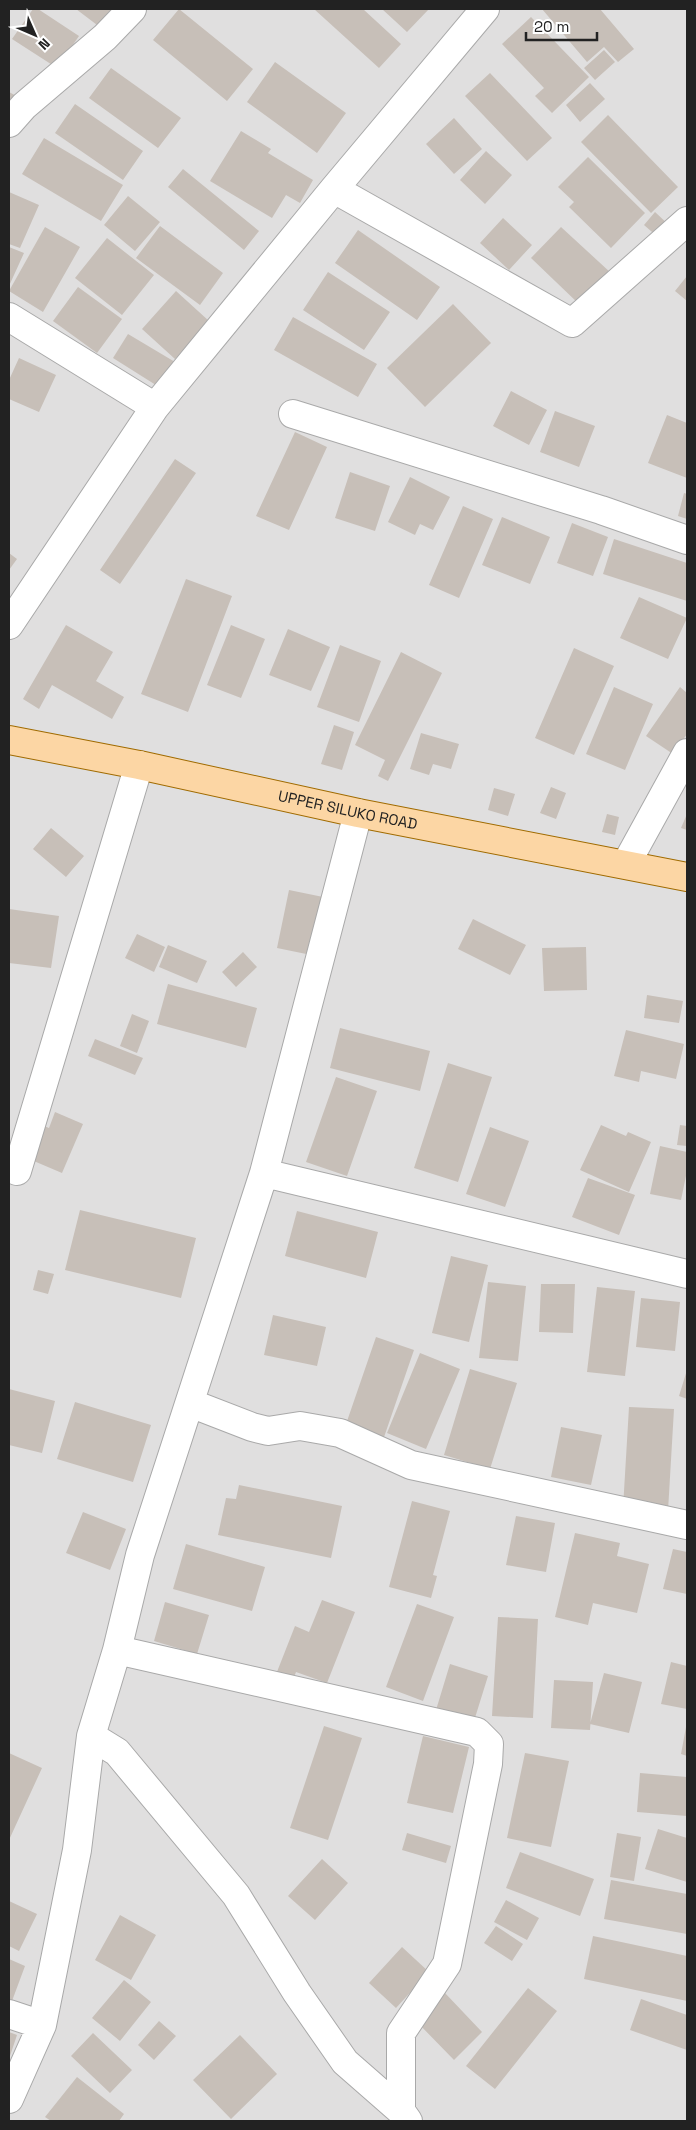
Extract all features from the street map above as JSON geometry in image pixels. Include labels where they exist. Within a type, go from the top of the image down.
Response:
[{"type":"main road","name":"UPPER SILUKO ROAD","points":[[9,740],[139,765],[358,813],[687,877]]},
{"type":"street","points":[[9,123],[24,106],[105,36],[132,9]]},
{"type":"street","points":[[9,625],[155,407],[485,9]]},
{"type":"street","points":[[334,189],[572,323],[687,222]]},
{"type":"street","points":[[9,317],[155,407]]},
{"type":"street","points":[[293,414],[592,507],[687,540]]},
{"type":"street","points":[[626,864],[687,753]]},
{"type":"street","points":[[17,1171],[139,765]]},
{"type":"street","points":[[9,2099],[42,2025],[77,1850],[91,1736],[117,1650],[140,1555],[264,1173],[358,813]]},
{"type":"street","points":[[264,1173],[687,1274]]},
{"type":"street","points":[[190,1403],[252,1427],[268,1430],[300,1426],[340,1433],[411,1465],[687,1525]]},
{"type":"street","points":[[117,1650],[477,1732],[490,1744],[488,1764],[447,1964],[400,2033],[404,2116]]},
{"type":"street","points":[[91,1736],[117,1752],[236,1895],[296,1993],[345,2062],[404,2116]]},
{"type":"street","points":[[9,2014],[42,2025]]},
{"type":"shaded area","points":[[9,9],[687,9],[687,2121],[9,2121]]},
{"type":"building","points":[[33,9],[38,9],[79,36],[57,68],[12,39]]},
{"type":"building","points":[[76,9],[122,9],[105,31]]},
{"type":"building","points":[[179,9],[253,69],[227,101],[153,40]]},
{"type":"building","points":[[314,9],[363,9],[401,44],[379,68]]},
{"type":"building","points":[[382,9],[429,9],[407,32]]},
{"type":"building","points":[[542,9],[600,9],[634,49],[618,62],[604,47],[587,62]]},
{"type":"building","points":[[531,17],[589,77],[552,113],[535,96],[544,88],[502,44]]},
{"type":"building","points":[[604,50],[615,62],[595,80],[584,68]]},
{"type":"building","points":[[275,62],[346,113],[317,153],[247,102]]},
{"type":"building","points":[[111,68],[181,118],[158,148],[89,98]]},
{"type":"building","points":[[490,73],[552,138],[527,161],[465,96]]},
{"type":"building","points":[[590,83],[605,99],[580,122],[566,105]]},
{"type":"building","points":[[9,92],[20,98],[9,117]]},
{"type":"building","points":[[75,104],[143,151],[123,180],[55,133]]},
{"type":"building","points":[[608,115],[678,187],[651,213],[581,142]]},
{"type":"building","points":[[454,118],[482,149],[454,174],[426,144]]},
{"type":"building","points":[[241,131],[271,149],[268,153],[313,180],[300,203],[286,195],[272,218],[210,181]]},
{"type":"building","points":[[44,138],[123,185],[101,221],[22,174]]},
{"type":"building","points":[[486,151],[512,175],[485,204],[460,180]]},
{"type":"building","points":[[588,157],[645,213],[611,248],[569,207],[574,202],[558,187]]},
{"type":"building","points":[[183,169],[259,231],[244,250],[168,187]]},
{"type":"building","points":[[9,192],[39,205],[20,248],[9,244]]},
{"type":"building","points":[[128,196],[160,222],[135,251],[104,225]]},
{"type":"building","points":[[655,212],[670,226],[659,238],[644,225]]},
{"type":"building","points":[[503,218],[532,245],[509,270],[480,243]]},
{"type":"building","points":[[160,226],[223,273],[200,305],[136,258]]},
{"type":"building","points":[[45,227],[80,247],[43,312],[9,291]]},
{"type":"building","points":[[561,227],[611,273],[580,305],[531,258]]},
{"type":"building","points":[[358,230],[440,287],[417,320],[335,263]]},
{"type":"building","points":[[107,238],[154,275],[122,315],[75,278]]},
{"type":"building","points":[[9,247],[24,253],[9,286]]},
{"type":"building","points":[[328,272],[390,312],[364,350],[303,310]]},
{"type":"building","points":[[687,276],[687,301],[675,291]]},
{"type":"building","points":[[78,287],[122,319],[97,353],[53,321]]},
{"type":"building","points":[[176,291],[209,321],[175,359],[142,329]]},
{"type":"building","points":[[453,304],[491,343],[425,407],[387,368]]},
{"type":"building","points":[[293,317],[377,364],[358,397],[274,350]]},
{"type":"building","points":[[128,334],[175,362],[159,387],[113,358]]},
{"type":"building","points":[[19,358],[56,375],[39,412],[9,399],[9,380]]},
{"type":"building","points":[[511,391],[547,410],[529,445],[493,426]]},
{"type":"building","points":[[555,411],[595,426],[579,467],[540,452]]},
{"type":"building","points":[[667,415],[687,423],[687,478],[648,463]]},
{"type":"building","points":[[295,432],[327,447],[289,530],[256,516]]},
{"type":"building","points":[[175,459],[196,473],[120,584],[100,570]]},
{"type":"building","points":[[350,472],[390,486],[375,531],[335,518]]},
{"type":"building","points":[[410,477],[450,497],[433,530],[420,524],[415,535],[388,522]]},
{"type":"building","points":[[684,493],[687,494],[687,519],[678,516]]},
{"type":"building","points":[[463,506],[493,519],[459,598],[429,585]]},
{"type":"building","points":[[502,517],[550,537],[530,584],[482,565]]},
{"type":"building","points":[[572,523],[608,537],[593,576],[557,563]]},
{"type":"building","points":[[614,539],[687,563],[687,601],[603,574]]},
{"type":"building","points":[[9,553],[17,559],[9,570]]},
{"type":"building","points":[[186,579],[232,596],[188,712],[141,694]]},
{"type":"building","points":[[639,597],[687,618],[668,659],[620,638]]},
{"type":"building","points":[[66,625],[113,652],[96,681],[124,697],[112,719],[52,685],[39,709],[23,699]]},
{"type":"building","points":[[231,625],[265,639],[241,698],[207,685]]},
{"type":"building","points":[[288,629],[330,647],[311,691],[269,675]]},
{"type":"building","points":[[340,645],[381,661],[359,722],[317,707]]},
{"type":"building","points":[[574,648],[614,666],[574,755],[535,738]]},
{"type":"building","points":[[401,652],[442,673],[388,781],[378,776],[385,760],[355,745]]},
{"type":"building","points":[[614,687],[653,704],[625,770],[586,754]]},
{"type":"building","points":[[680,687],[687,693],[687,734],[673,754],[646,736]]},
{"type":"building","points":[[334,725],[354,732],[342,770],[321,764]]},
{"type":"building","points":[[421,733],[459,744],[451,769],[433,764],[429,775],[410,769]]},
{"type":"building","points":[[551,787],[566,793],[556,819],[540,813]]},
{"type":"building","points":[[494,788],[515,794],[508,816],[488,810]]},
{"type":"building","points":[[607,814],[619,817],[615,835],[602,832]]},
{"type":"building","points":[[687,814],[687,830],[681,828]]},
{"type":"building","points":[[51,828],[84,856],[66,877],[33,849]]},
{"type":"building","points":[[289,890],[328,898],[316,956],[277,948]]},
{"type":"building","points":[[9,909],[59,916],[51,968],[9,963]]},
{"type":"building","points":[[473,919],[526,945],[510,975],[458,949]]},
{"type":"building","points":[[137,934],[165,947],[154,972],[125,958]]},
{"type":"building","points":[[168,945],[207,961],[197,983],[159,967]]},
{"type":"building","points":[[586,947],[587,990],[544,991],[542,948]]},
{"type":"building","points":[[243,952],[257,967],[236,987],[222,972]]},
{"type":"building","points":[[168,984],[257,1008],[246,1048],[157,1024]]},
{"type":"building","points":[[647,995],[683,1001],[679,1023],[644,1018]]},
{"type":"building","points":[[132,1014],[149,1021],[137,1053],[120,1046]]},
{"type":"building","points":[[340,1028],[430,1051],[420,1091],[330,1068]]},
{"type":"building","points":[[626,1030],[684,1044],[676,1079],[641,1071],[639,1082],[614,1076]]},
{"type":"building","points":[[95,1039],[143,1058],[135,1075],[88,1056]]},
{"type":"building","points":[[448,1063],[492,1077],[458,1182],[414,1168]]},
{"type":"building","points":[[336,1077],[377,1091],[347,1176],[306,1162]]},
{"type":"building","points":[[55,1112],[83,1124],[62,1173],[22,1156],[37,1123],[49,1128]]},
{"type":"building","points":[[601,1125],[626,1136],[628,1132],[651,1142],[629,1192],[580,1170]]},
{"type":"building","points":[[680,1125],[687,1126],[687,1146],[677,1145]]},
{"type":"building","points":[[490,1127],[529,1141],[505,1207],[466,1194]]},
{"type":"building","points":[[660,1146],[687,1152],[687,1171],[681,1200],[650,1194]]},
{"type":"building","points":[[588,1178],[635,1195],[619,1235],[572,1217]]},
{"type":"building","points":[[80,1210],[196,1238],[181,1298],[65,1270]]},
{"type":"building","points":[[297,1211],[378,1232],[366,1278],[285,1256]]},
{"type":"building","points":[[451,1256],[488,1265],[469,1342],[432,1333]]},
{"type":"building","points":[[38,1270],[54,1274],[48,1294],[33,1290]]},
{"type":"building","points":[[488,1282],[526,1286],[518,1361],[479,1358]]},
{"type":"building","points":[[541,1284],[575,1284],[573,1333],[539,1332]]},
{"type":"building","points":[[597,1287],[635,1291],[625,1376],[587,1372]]},
{"type":"building","points":[[641,1298],[680,1302],[675,1351],[636,1347]]},
{"type":"building","points":[[273,1315],[326,1327],[317,1366],[264,1355]]},
{"type":"building","points":[[376,1337],[414,1350],[383,1440],[345,1427]]},
{"type":"building","points":[[420,1353],[460,1369],[426,1449],[387,1433]]},
{"type":"building","points":[[470,1369],[517,1383],[490,1469],[444,1455]]},
{"type":"building","points":[[687,1370],[687,1399],[679,1396]]},
{"type":"building","points":[[9,1389],[55,1401],[42,1453],[9,1445]]},
{"type":"building","points":[[75,1402],[151,1425],[133,1482],[57,1459]]},
{"type":"building","points":[[629,1407],[674,1409],[668,1511],[623,1508]]},
{"type":"building","points":[[561,1427],[602,1435],[591,1485],[551,1477]]},
{"type":"building","points":[[239,1485],[342,1506],[331,1558],[218,1535],[226,1498],[236,1499]]},
{"type":"building","points":[[412,1501],[450,1511],[433,1575],[437,1576],[431,1598],[389,1587]]},
{"type":"building","points":[[83,1512],[126,1529],[110,1570],[66,1553]]},
{"type":"building","points":[[516,1516],[555,1523],[546,1572],[506,1565]]},
{"type":"building","points":[[575,1533],[620,1543],[617,1556],[649,1564],[637,1613],[593,1603],[588,1625],[555,1617]]},
{"type":"building","points":[[186,1544],[265,1567],[252,1611],[173,1589]]},
{"type":"building","points":[[673,1549],[687,1552],[687,1594],[663,1589]]},
{"type":"building","points":[[322,1600],[355,1612],[327,1683],[296,1672],[290,1688],[273,1682],[295,1626],[309,1632]]},
{"type":"building","points":[[165,1602],[209,1615],[197,1654],[154,1641]]},
{"type":"building","points":[[417,1604],[454,1617],[423,1701],[386,1687]]},
{"type":"building","points":[[498,1617],[538,1619],[533,1718],[492,1716]]},
{"type":"building","points":[[671,1662],[687,1666],[687,1709],[661,1704]]},
{"type":"building","points":[[450,1664],[488,1676],[474,1721],[436,1710]]},
{"type":"building","points":[[604,1673],[642,1682],[629,1733],[590,1724]]},
{"type":"building","points":[[554,1680],[593,1682],[590,1730],[551,1728]]},
{"type":"building","points":[[324,1726],[362,1738],[328,1840],[290,1828]]},
{"type":"building","points":[[687,1727],[687,1756],[681,1754]]},
{"type":"building","points":[[423,1736],[469,1747],[453,1813],[407,1803]]},
{"type":"building","points":[[9,1753],[42,1768],[9,1840]]},
{"type":"building","points":[[525,1753],[569,1761],[551,1847],[507,1838]]},
{"type":"building","points":[[640,1773],[687,1777],[687,1816],[637,1812]]},
{"type":"building","points":[[658,1829],[687,1838],[687,1882],[645,1869]]},
{"type":"building","points":[[407,1833],[451,1846],[446,1863],[402,1850]]},
{"type":"building","points":[[617,1833],[641,1837],[634,1881],[610,1877]]},
{"type":"building","points":[[520,1852],[594,1879],[580,1916],[506,1888]]},
{"type":"building","points":[[322,1859],[348,1883],[315,1920],[288,1896]]},
{"type":"building","points":[[611,1880],[687,1894],[687,1934],[604,1919]]},
{"type":"building","points":[[506,1900],[539,1918],[527,1940],[494,1922]]},
{"type":"building","points":[[9,1901],[37,1914],[19,1951],[9,1946]]},
{"type":"building","points":[[120,1915],[156,1935],[131,1980],[95,1960]]},
{"type":"building","points":[[496,1926],[523,1944],[512,1961],[484,1943]]},
{"type":"building","points":[[593,1936],[687,1956],[687,2001],[584,1979]]},
{"type":"building","points":[[402,1947],[429,1972],[396,2008],[369,1983]]},
{"type":"building","points":[[9,1959],[25,1966],[12,2001],[9,1999]]},
{"type":"building","points":[[124,1980],[151,2002],[120,2041],[92,2018]]},
{"type":"building","points":[[528,1988],[557,2011],[495,2089],[466,2066]]},
{"type":"building","points":[[445,1993],[482,2032],[454,2060],[416,2021]]},
{"type":"building","points":[[641,1999],[687,2015],[687,2050],[630,2030]]},
{"type":"building","points":[[159,2021],[176,2036],[154,2060],[138,2045]]},
{"type":"building","points":[[9,2032],[17,2035],[9,2059]]},
{"type":"building","points":[[93,2033],[132,2070],[110,2093],[71,2056]]},
{"type":"building","points":[[240,2035],[277,2074],[231,2119],[193,2080]]},
{"type":"building","points":[[77,2077],[124,2114],[119,2121],[51,2121],[45,2117]]}]
